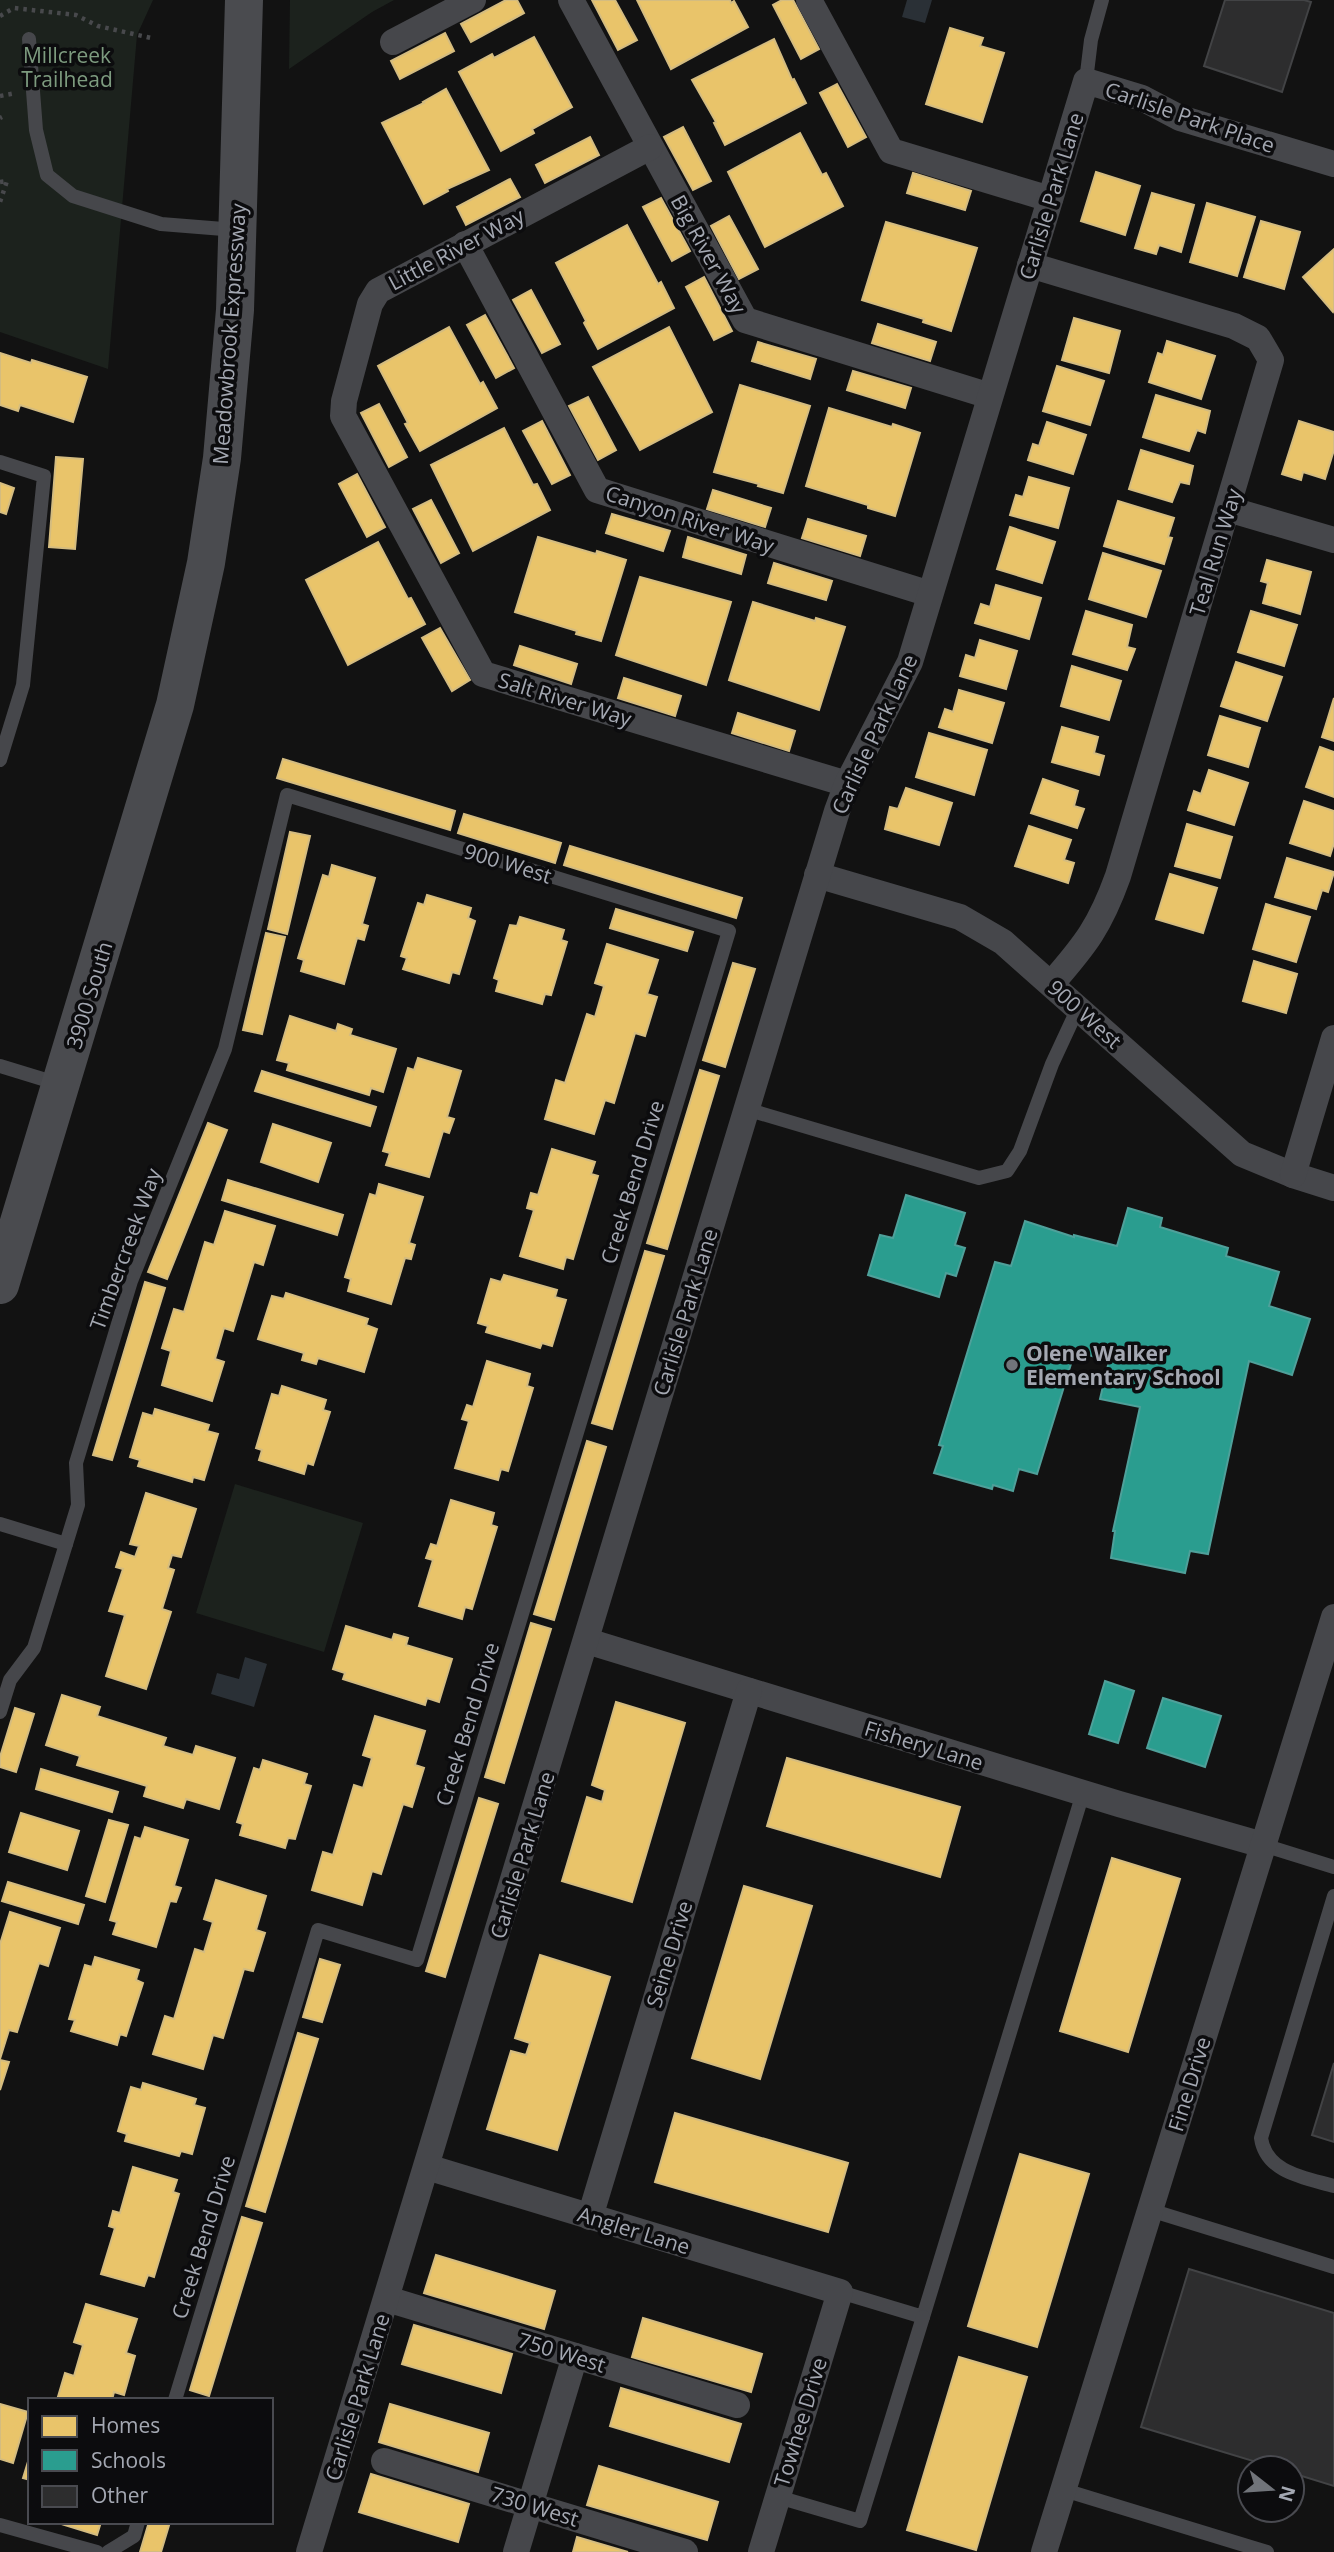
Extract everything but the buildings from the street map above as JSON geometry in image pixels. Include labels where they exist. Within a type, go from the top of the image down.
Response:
[{"type":"main road","name":"Meadowbrook Expressway","points":[[175,705],[206,563],[222,458],[234,334],[244,0]]},
{"type":"main road","name":"3900 South","points":[[0,1285],[6,1245],[61,1085],[175,705]]},
{"type":"street","points":[[393,42],[473,0]]},
{"type":"street","name":"Big River Way","points":[[572,0],[745,320],[990,397]]},
{"type":"street","points":[[809,0],[891,151],[1050,199]]},
{"type":"street","name":"Carlisle Park Lane","points":[[309,2552],[817,876],[847,785],[910,662],[1086,81]]},
{"type":"street","name":"Carlisle Park Place","points":[[1086,81],[1142,99],[1180,118],[1334,164]]},
{"type":"street","name":"Little River Way","points":[[343,416],[344,401],[370,304],[378,291],[650,148]]},
{"type":"street","name":"Canyon River Way","points":[[465,244],[597,490],[930,594]]},
{"type":"street","name":"Teal Run Way","points":[[1030,265],[1234,326],[1258,338],[1271,360],[1105,911],[1083,947],[1052,983]]},
{"type":"street","name":"Salt River Way","points":[[343,416],[483,674],[847,785]]},
{"type":"street","points":[[1228,509],[1334,540]]},
{"type":"street","name":"900 West","points":[[817,876],[960,917],[1003,942],[1242,1153],[1293,1175],[1334,1188]]},
{"type":"street","points":[[1293,1175],[1334,1038]]},
{"type":"street","name":"Fine Drive","points":[[1044,2552],[1334,1617]]},
{"type":"street","name":"Fishery Lane","points":[[587,1641],[1083,1793],[1263,1845]]},
{"type":"street","name":"Seine Drive","points":[[590,2217],[748,1691]]},
{"type":"street","name":"Angler Lane","points":[[427,2167],[840,2292]]},
{"type":"street","name":"Towhee Drive","points":[[761,2552],[840,2292]]},
{"type":"street","name":"750 West","points":[[387,2299],[737,2405]]},
{"type":"street","points":[[516,2552],[575,2356]]},
{"type":"street","name":"730 West","points":[[384,2461],[685,2552]]},
{"type":"lane","points":[[1086,81],[1091,40],[1102,0]]},
{"type":"lane","points":[[29,39],[36,130],[47,175],[73,196],[161,224],[237,230]]},
{"type":"lane","points":[[0,462],[44,476],[23,685],[0,760]]},
{"type":"lane","name":"900 West","points":[[287,795],[729,931]]},
{"type":"lane","name":"Timbercreek Way","points":[[0,1712],[10,1680],[34,1648],[78,1505],[76,1463],[131,1281],[225,1049],[287,795]]},
{"type":"lane","name":"Creek Bend Drive","points":[[176,2398],[318,1930],[417,1960],[729,931]]},
{"type":"lane","points":[[746,1109],[979,1178],[1007,1171],[1020,1152],[1052,1064],[1078,1009]]},
{"type":"lane","points":[[0,1066],[61,1085]]},
{"type":"lane","points":[[0,1524],[66,1544]]},
{"type":"lane","points":[[778,2497],[860,2521],[1083,1793]]},
{"type":"lane","points":[[1263,1845],[1334,1867]]},
{"type":"lane","points":[[1334,1896],[1261,2138],[1262,2149],[1271,2161],[1284,2171],[1334,2186]]},
{"type":"lane","points":[[1150,2210],[1334,2267]]},
{"type":"lane","points":[[840,2292],[923,2316]]},
{"type":"lane","points":[[1064,2490],[1267,2552]]},
{"type":"lane","points":[[108,2552],[134,2536],[137,2524]]},
{"type":"lane","points":[[0,2525],[97,2552]]},
{"type":"path","points":[[0,16],[14,8],[76,15],[98,26],[151,38]]},
{"type":"path","points":[[0,183],[7,181],[0,202]]},
{"type":"green space","name":"Millcreek Trailhead","points":[[0,0],[153,0],[137,35],[108,369],[0,332]]},
{"type":"green space","points":[[290,0],[394,0],[289,69]]},
{"type":"green space","points":[[235,1484],[363,1523],[324,1652],[196,1613]]},
{"type":"shaded area","points":[[907,0],[932,0],[925,23],[902,17]]},
{"type":"shaded area","points":[[245,1657],[267,1664],[254,1707],[211,1694],[217,1673],[239,1679]]},
{"type":"place","name":"Olene Walker Elementary School","points":[[1012,1365]]}]
